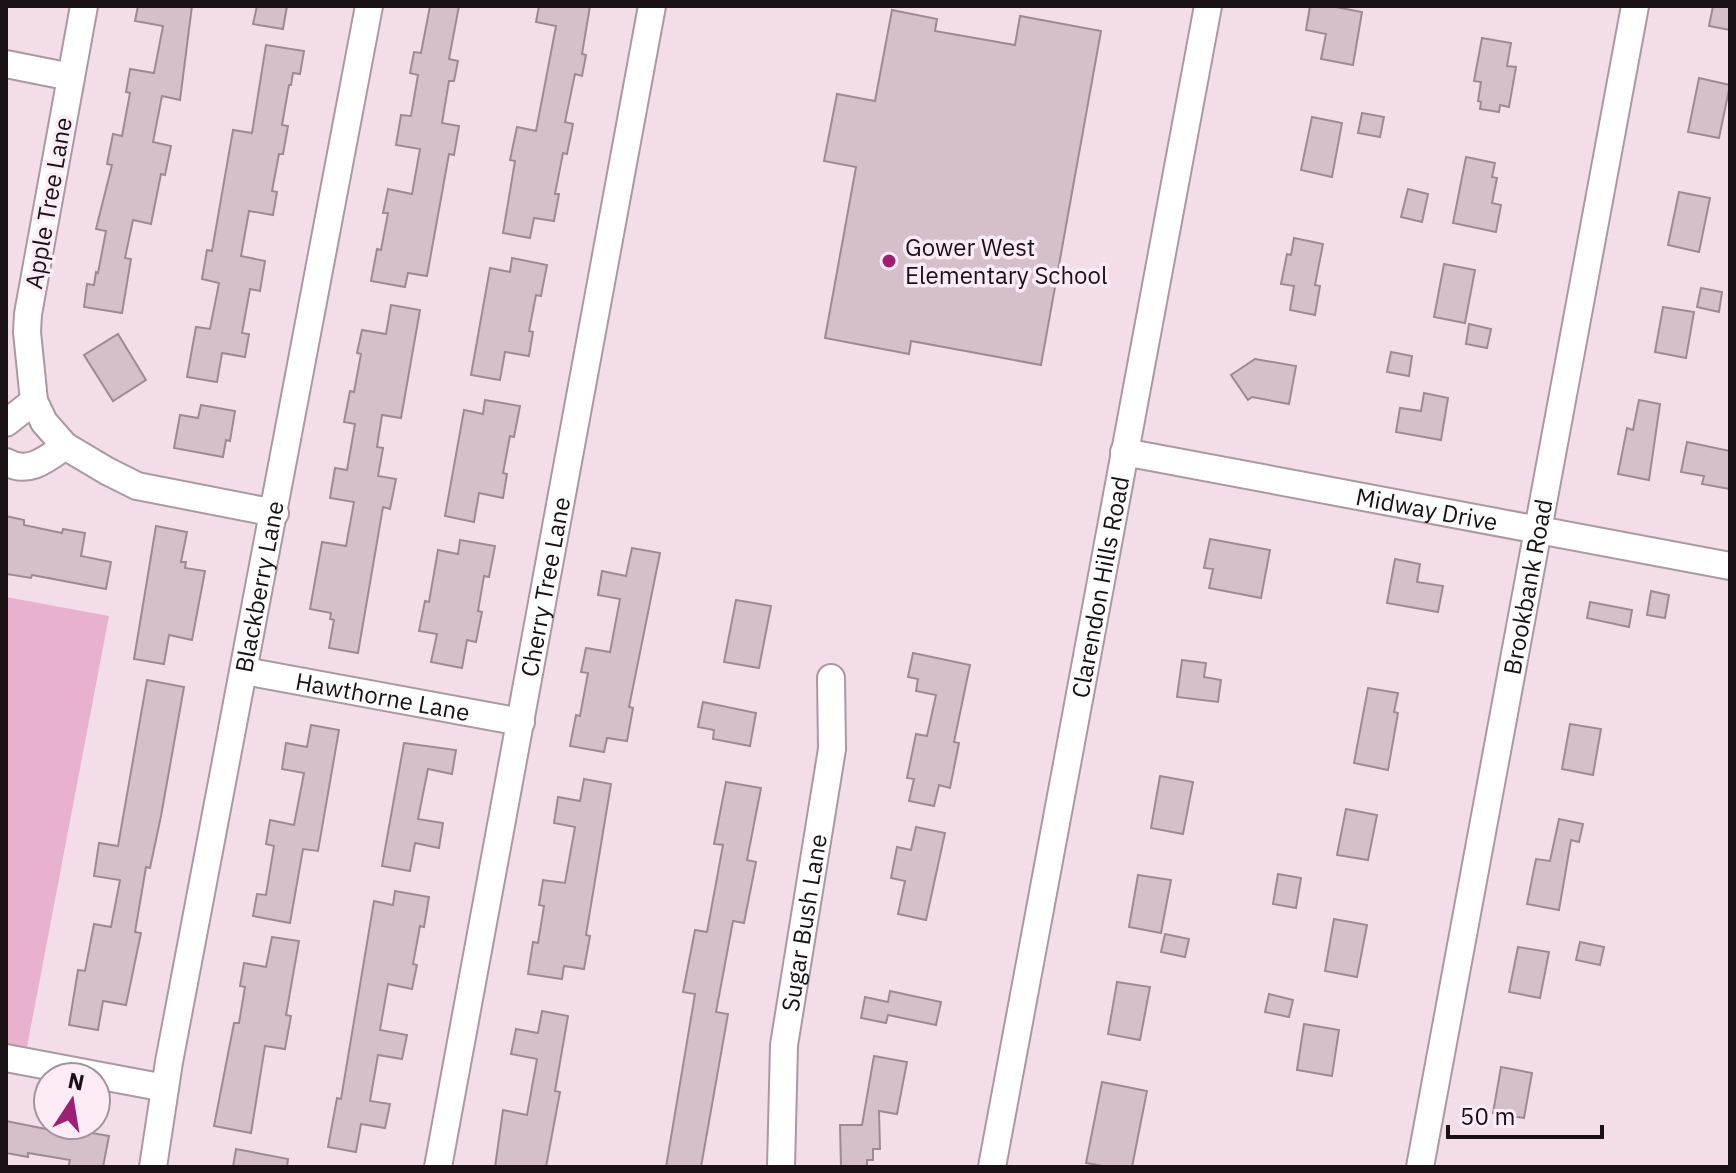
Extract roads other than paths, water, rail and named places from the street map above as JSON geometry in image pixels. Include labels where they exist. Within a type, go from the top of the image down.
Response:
[{"type":"street","name":"Apple Tree Lane","points":[[84,6],[28,314],[34,401],[44,422],[65,446],[137,486],[275,513]]},
{"type":"street","name":"Blackberry Lane","points":[[153,1167],[165,1088],[369,6]]},
{"type":"street","name":"Cherry Tree Lane","points":[[438,1167],[652,6]]},
{"type":"street","name":"Clarendon Hills Road","points":[[992,1167],[1208,6]]},
{"type":"street","name":"Brookbank Road","points":[[1420,1167],[1635,6]]},
{"type":"street","points":[[6,64],[71,77]]},
{"type":"street","points":[[6,423],[34,401]]},
{"type":"street","points":[[6,462],[15,467],[36,466],[65,446]]},
{"type":"street","name":"Midway Drive","points":[[1124,452],[1730,566]]},
{"type":"street","name":"Hawthorne Lane","points":[[245,671],[521,722]]},
{"type":"street","name":"Sugar Bush Lane","points":[[781,1167],[784,1045],[832,749],[831,678]]},
{"type":"street","points":[[6,1058],[165,1088]]},
{"type":"place","name":"Gower West Elementary School","points":[[889,261]]}]
